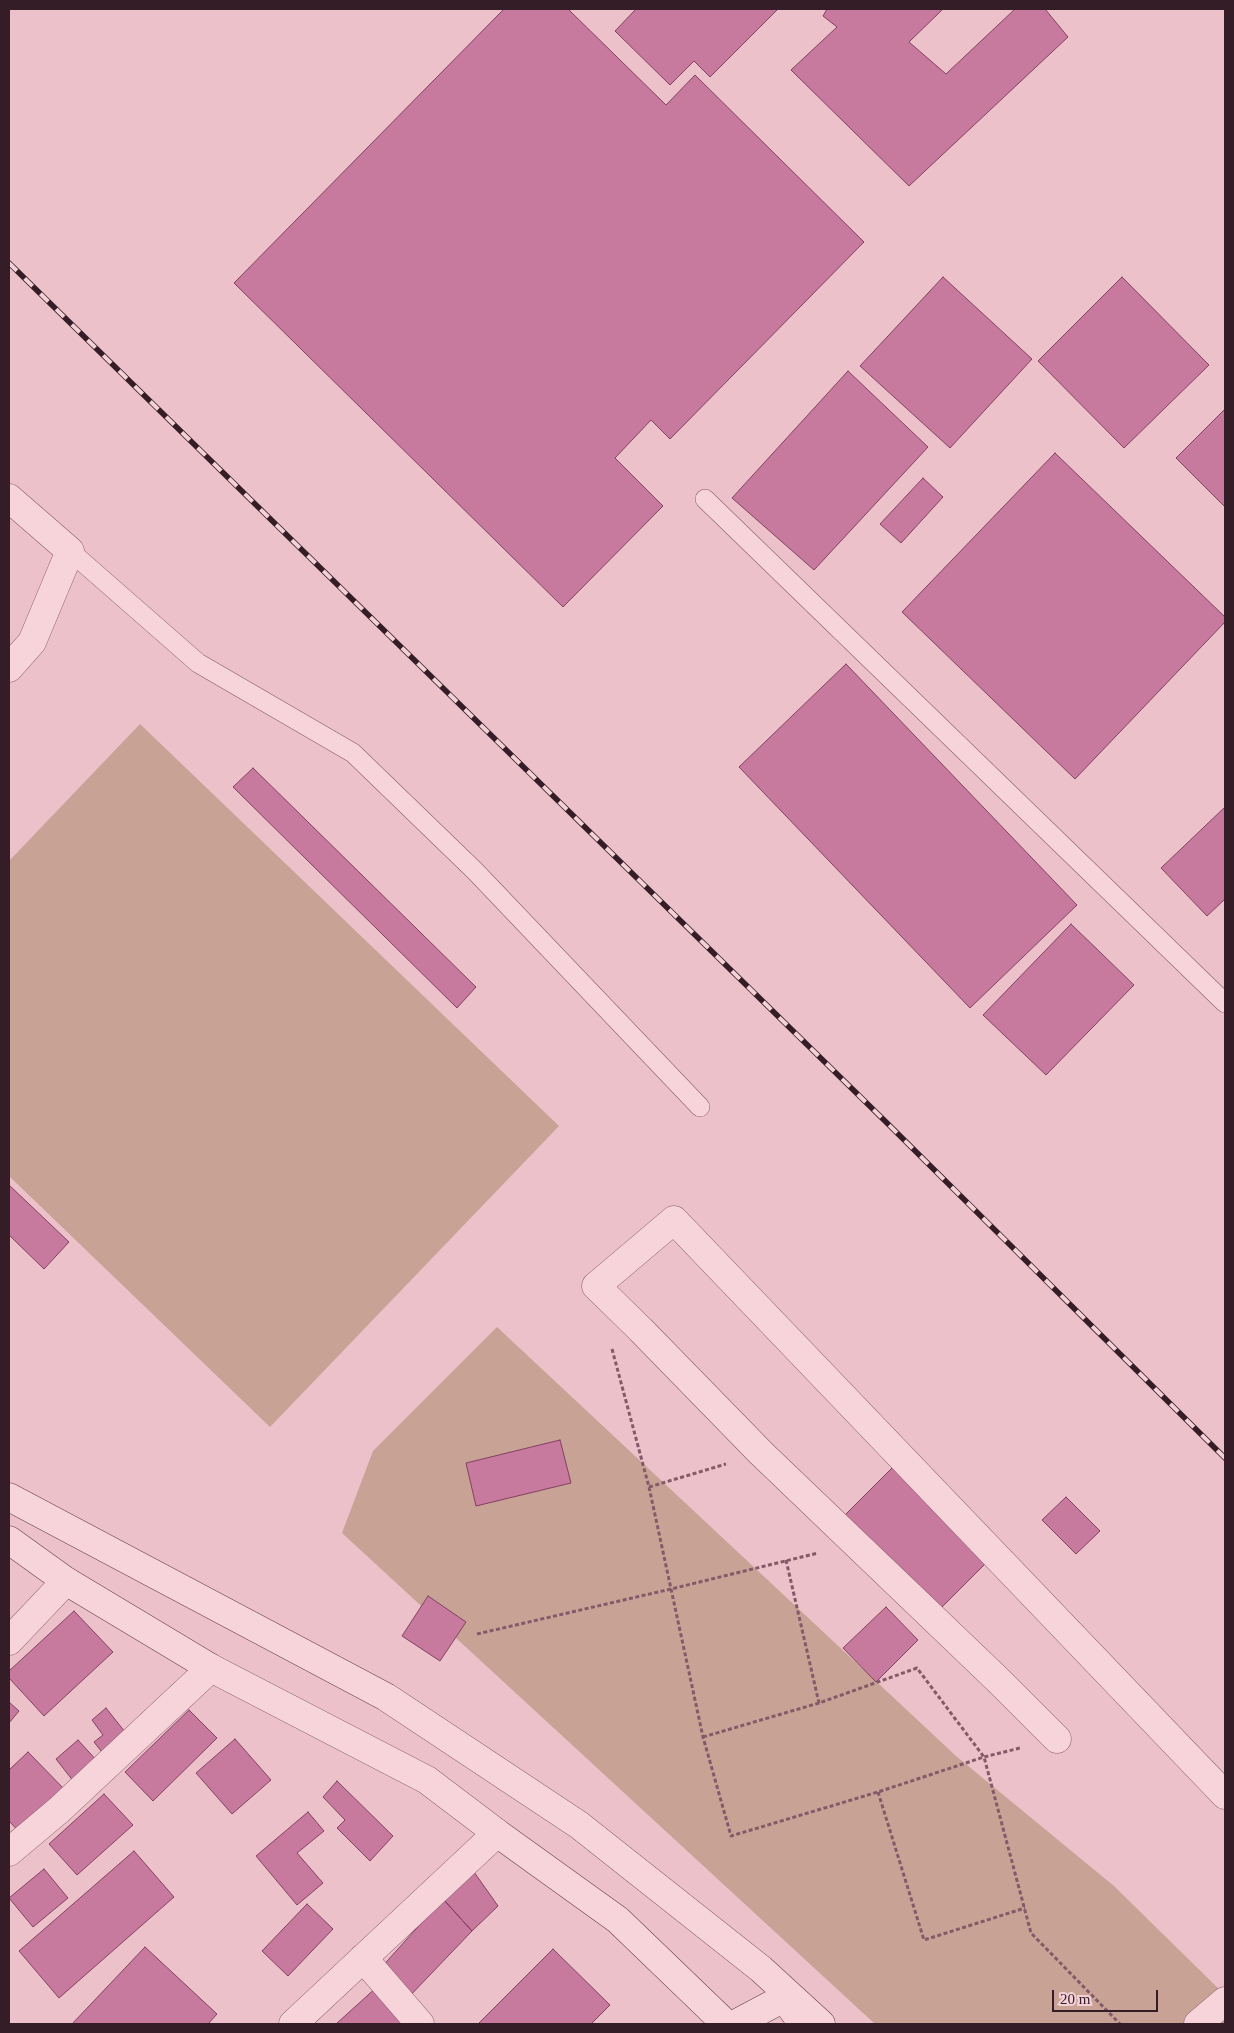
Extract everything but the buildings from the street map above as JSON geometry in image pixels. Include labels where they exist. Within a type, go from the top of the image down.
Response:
[{"type":"street","points":[[9,498],[70,551],[32,642],[9,668]]},
{"type":"street","points":[[1057,1739],[1000,1681],[760,1454],[596,1286],[674,1220],[1225,1796]]},
{"type":"street","points":[[9,1497],[394,1702],[579,1825],[761,1969],[821,2024]]},
{"type":"street","points":[[9,1540],[66,1581],[211,1668],[427,1780],[618,1920],[726,2024]]},
{"type":"street","points":[[9,1641],[66,1581]]},
{"type":"street","points":[[9,1852],[58,1810],[211,1668]]},
{"type":"street","points":[[293,2024],[497,1833]]},
{"type":"street","points":[[363,1958],[420,2024]]},
{"type":"street","points":[[735,2024],[784,1998],[802,2024]]},
{"type":"street","points":[[1198,2024],[1225,2001]]},
{"type":"lane","points":[[705,499],[1225,1003]]},
{"type":"lane","points":[[70,551],[198,663],[352,754],[475,871],[700,1107]]},
{"type":"path","points":[[611,1344],[649,1487],[703,1737],[731,1836],[878,1792],[984,1757],[1057,1739]]},
{"type":"path","points":[[649,1487],[760,1454]]},
{"type":"path","points":[[478,1634],[786,1560],[858,1545]]},
{"type":"path","points":[[786,1560],[819,1703]]},
{"type":"path","points":[[703,1737],[819,1703],[917,1668],[984,1757],[1031,1933],[1120,2024]]},
{"type":"path","points":[[878,1792],[924,1940],[1025,1908]]},
{"type":"shaded area","points":[[140,724],[559,1126],[270,1427],[9,1176],[9,861]]},
{"type":"shaded area","points":[[497,1327],[956,1756],[1114,1886],[1225,1995],[1225,2024],[875,2024],[342,1533],[373,1451]]},
{"type":"railway","points":[[9,263],[885,1121],[1225,1458]]}]
